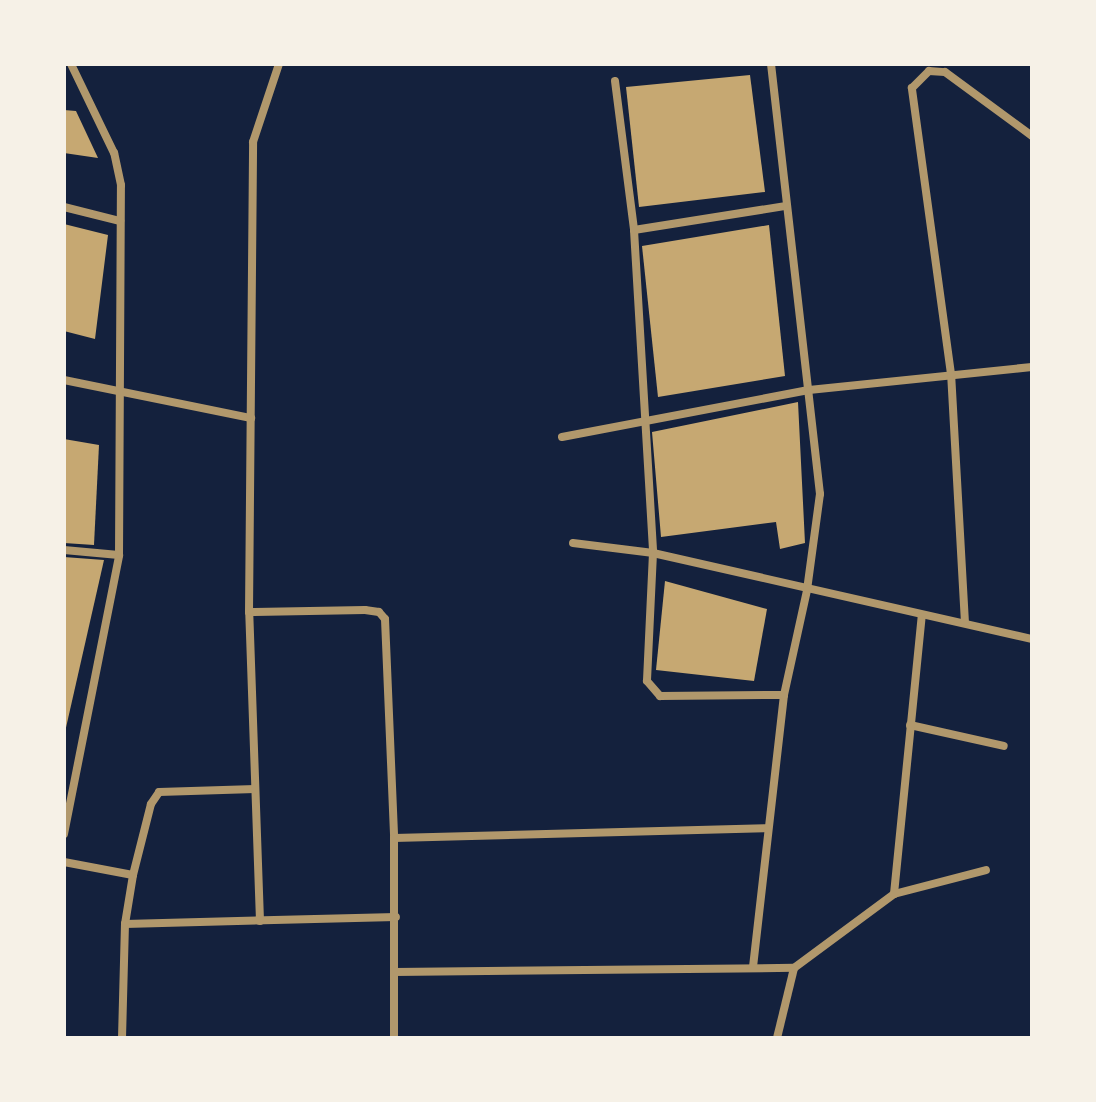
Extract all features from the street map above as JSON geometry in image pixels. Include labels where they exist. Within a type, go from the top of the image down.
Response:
[{"type":"street","points":[[64,834],[119,555],[120,221],[114,153],[71,64]]},
{"type":"street","points":[[260,921],[249,612],[253,142],[279,64]]},
{"type":"street","points":[[753,967],[784,695],[807,590],[820,494],[771,65]]},
{"type":"street","points":[[965,623],[951,374],[912,88],[929,71],[945,72],[1032,136]]},
{"type":"street","points":[[615,81],[634,230],[646,418],[653,553],[647,681],[654,694],[784,695]]},
{"type":"street","points":[[634,230],[786,206]]},
{"type":"street","points":[[64,207],[120,221]]},
{"type":"street","points":[[562,437],[646,418],[809,390],[1032,367]]},
{"type":"street","points":[[64,380],[251,418]]},
{"type":"street","points":[[573,543],[653,553],[1032,639]]},
{"type":"street","points":[[64,550],[119,555]]},
{"type":"street","points":[[249,612],[365,610],[379,612],[385,619],[396,917],[394,1038]]},
{"type":"street","points":[[894,894],[922,615]]},
{"type":"street","points":[[910,725],[1004,746]]},
{"type":"street","points":[[122,1038],[125,924],[133,875],[151,804],[159,792],[255,789]]},
{"type":"street","points":[[394,838],[767,828]]},
{"type":"street","points":[[64,862],[133,875]]},
{"type":"street","points":[[394,972],[794,968],[894,894],[986,870]]},
{"type":"street","points":[[125,924],[396,917]]},
{"type":"street","points":[[777,1038],[794,968]]},
{"type":"building","points":[[750,75],[765,192],[639,207],[626,87]]},
{"type":"building","points":[[64,110],[76,111],[98,158],[64,153]]},
{"type":"building","points":[[64,224],[108,235],[95,339],[64,331]]},
{"type":"building","points":[[769,225],[785,376],[658,397],[642,246]]},
{"type":"building","points":[[798,402],[805,543],[780,549],[776,522],[661,537],[652,432]]},
{"type":"building","points":[[64,439],[99,445],[94,545],[64,543]]},
{"type":"building","points":[[64,557],[104,560],[65,732],[64,732]]},
{"type":"building","points":[[665,581],[767,609],[754,681],[656,670]]}]
